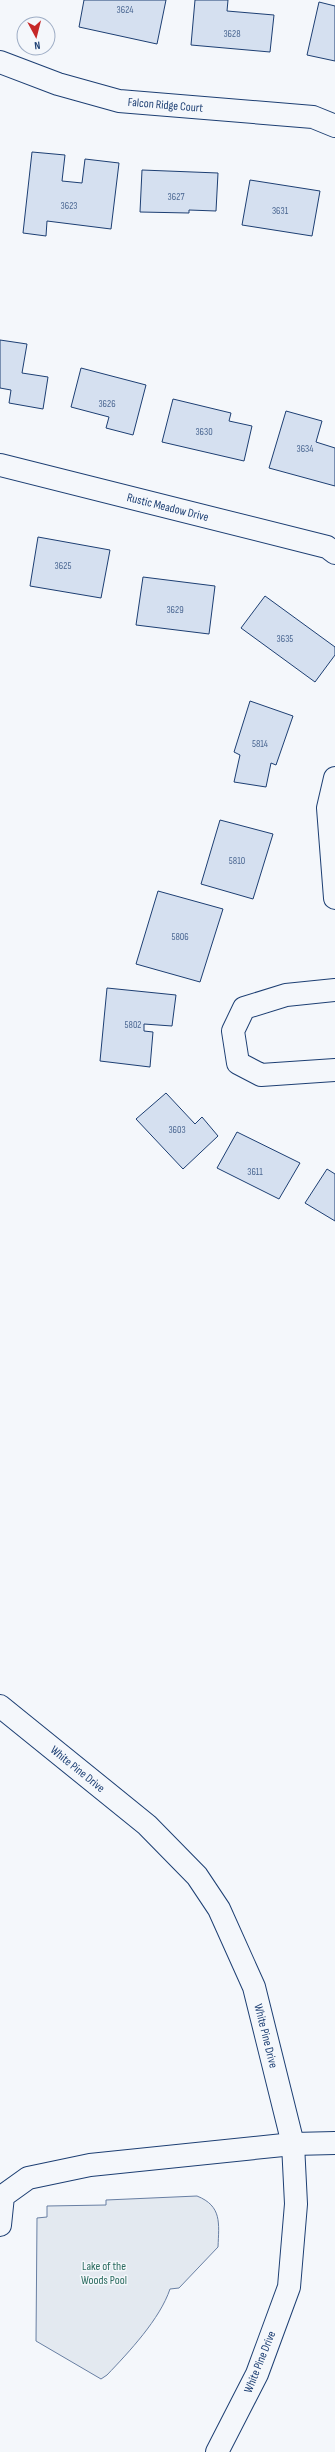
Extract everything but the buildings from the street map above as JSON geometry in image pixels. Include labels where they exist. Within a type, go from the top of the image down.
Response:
[{"type":"street","name":"Falcon Ridge Court","points":[[0,62],[58,84],[119,101],[312,117],[335,126]]},
{"type":"street","name":"Rustic Meadow Drive","points":[[0,465],[327,547],[335,553]]},
{"type":"street","points":[[335,778],[328,808],[335,898]]},
{"type":"street","points":[[335,990],[286,995],[244,1008],[233,1031],[238,1063],[261,1075],[335,1070]]},
{"type":"street","name":"White Pine Drive","points":[[0,1706],[147,1825],[197,1876],[219,1909],[254,1988],[294,2144],[296,2204],[289,2287],[257,2374],[217,2452]]},
{"type":"street","points":[[0,2225],[3,2196],[28,2178],[90,2165],[294,2144],[335,2143]]},
{"type":"green space","name":"Lake of the Woods Pool","points":[[197,2196],[205,2200],[215,2210],[219,2230],[218,2247],[179,2288],[170,2289],[159,2312],[143,2335],[107,2375],[101,2379],[36,2341],[37,2218],[47,2217],[47,2206],[106,2205],[106,2200]]}]
